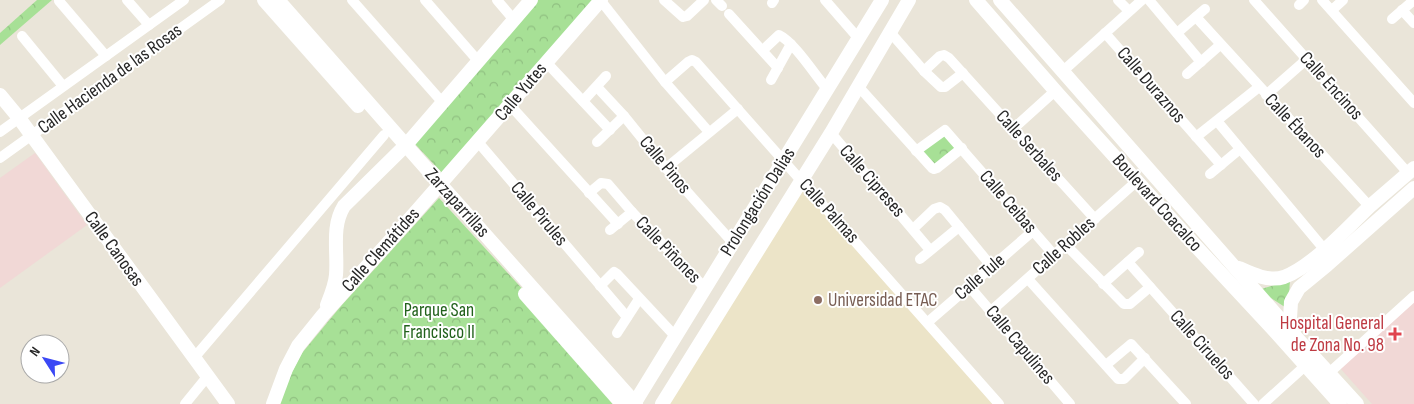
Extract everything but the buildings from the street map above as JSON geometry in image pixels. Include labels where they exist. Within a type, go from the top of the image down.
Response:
[{"type":"main road","name":"Zarzaparrillas","points":[[264,0],[384,134],[403,149]]},
{"type":"main road","name":"Zarzaparrillas","points":[[278,0],[403,149],[632,403]]},
{"type":"main road","points":[[403,149],[531,0]]},
{"type":"main road","name":"Calle Yutes","points":[[437,187],[601,0]]},
{"type":"main road","name":"Prolongación Dalias","points":[[632,403],[784,161],[882,0]]},
{"type":"main road","name":"Prolongación Dalias","points":[[662,404],[830,133],[909,0]]},
{"type":"main road","name":"Boulevard Coacalco","points":[[976,0],[1055,91],[1191,241],[1272,326],[1305,366],[1342,403]]},
{"type":"main road","name":"Boulevard Coacalco","points":[[1000,0],[1357,404]]},
{"type":"main road","name":"Calle Canosas","points":[[0,95],[19,118],[228,404]]},
{"type":"main road","name":"Calle Clemátides","points":[[323,315],[334,290],[336,225],[339,215],[344,206],[403,149]]},
{"type":"main road","points":[[1236,267],[1265,278],[1284,276],[1299,268],[1324,249],[1411,170]]},
{"type":"main road","name":"Calle Clemátides","points":[[273,404],[286,369],[298,346],[323,315],[437,187]]},
{"type":"main road","points":[[1295,336],[1290,311],[1291,302],[1299,288],[1414,188]]},
{"type":"street","points":[[128,0],[149,25]]},
{"type":"street","name":"Calle Hacienda de las Rosas","points":[[0,132],[184,0]]},
{"type":"street","name":"Calle Hacienda de las Rosas","points":[[0,158],[220,0]]},
{"type":"street","points":[[352,0],[443,104]]},
{"type":"street","points":[[425,0],[479,62]]},
{"type":"street","points":[[497,0],[514,20]]},
{"type":"street","points":[[601,0],[665,82],[709,132]]},
{"type":"street","points":[[668,1],[683,17],[687,16],[704,0]]},
{"type":"street","points":[[825,0],[858,39]]},
{"type":"street","points":[[1118,0],[1129,11]]},
{"type":"street","points":[[1062,71],[1142,0]]},
{"type":"street","points":[[1149,0],[1201,62]]},
{"type":"street","name":"Calle Encinos","points":[[1254,0],[1411,170]]},
{"type":"street","points":[[1322,0],[1414,103]]},
{"type":"street","points":[[1332,10],[1343,0]]},
{"type":"street","points":[[1392,19],[1414,0]]},
{"type":"street","points":[[59,2],[106,56]]},
{"type":"street","points":[[722,7],[764,50],[778,68]]},
{"type":"street","points":[[1177,33],[1205,9]]},
{"type":"street","points":[[1402,10],[1414,23]]},
{"type":"street","name":"Calle Ébanos","points":[[1196,17],[1370,207]]},
{"type":"street","points":[[890,32],[924,71],[941,87],[945,87],[963,74]]},
{"type":"street","name":"Calle Duraznos","points":[[1105,33],[1220,165]]},
{"type":"street","points":[[764,50],[779,35],[791,44],[827,89]]},
{"type":"street","points":[[22,36],[63,86]]},
{"type":"street","points":[[771,80],[791,44]]},
{"type":"street","points":[[1187,74],[1220,45]]},
{"type":"street","name":"Calle Serbales","points":[[924,71],[940,56],[944,55],[1014,128],[1095,219]]},
{"type":"street","points":[[1217,120],[1263,91],[1307,59]]},
{"type":"street","name":"Calle Palmas","points":[[665,82],[688,62],[692,60],[696,62],[999,404]]},
{"type":"street","points":[[546,62],[610,130]]},
{"type":"street","points":[[584,102],[606,76]]},
{"type":"street","name":"Calle Pinos","points":[[597,86],[666,168],[733,242]]},
{"type":"street","points":[[858,86],[934,169],[962,148]]},
{"type":"street","points":[[1014,128],[1055,91]]},
{"type":"street","name":"Calle Piñones","points":[[510,105],[589,193],[614,227],[632,212]]},
{"type":"street","points":[[666,168],[738,109]]},
{"type":"street","points":[[597,142],[624,116]]},
{"type":"street","name":"Calle Duraznos","points":[[1196,137],[1217,120],[1324,249]]},
{"type":"street","name":"Calle Ceibas","points":[[916,151],[945,130],[1054,255]]},
{"type":"street","name":"Calle Cipreses","points":[[830,133],[930,250]]},
{"type":"street","points":[[194,358],[384,134]]},
{"type":"street","name":"Calle Pirules","points":[[478,142],[627,317]]},
{"type":"street","points":[[1210,174],[1240,149]]},
{"type":"street","name":"Calle Robles","points":[[991,311],[1137,181]]},
{"type":"street","name":"Calle Piñones","points":[[589,193],[600,183],[608,184],[632,212],[705,288]]},
{"type":"street","name":"Calle Cipreses","points":[[913,229],[940,207],[945,210],[992,266]]},
{"type":"street","points":[[920,259],[959,227]]},
{"type":"street","name":"Calle Tule","points":[[928,322],[1033,231]]},
{"type":"street","points":[[1066,245],[1126,305],[1130,304],[1150,287]]},
{"type":"street","points":[[1103,284],[1139,252]]},
{"type":"street","name":"Calle Ciruelos","points":[[1128,262],[1254,404]]},
{"type":"street","points":[[600,286],[614,272],[675,336]]},
{"type":"street","points":[[1028,279],[1121,380],[1145,358]]},
{"type":"street","name":"Calle Capulines","points":[[969,286],[1070,404]]},
{"type":"street","points":[[1329,373],[1414,296]]},
{"type":"street","points":[[617,333],[640,299]]},
{"type":"street","points":[[1106,365],[1131,344],[1186,404]]},
{"type":"street","points":[[1263,404],[1305,366]]},
{"type":"street","points":[[184,404],[208,376]]},
{"type":"shaded area","points":[[35,153],[87,225],[0,288],[0,178]]},
{"type":"shaded area","name":"Universidad ETAC","points":[[801,187],[993,404],[669,404]]},
{"type":"shaded area","name":"Hospital General de Zona No. 98","points":[[1414,300],[1414,404],[1372,404],[1340,368]]},
{"type":"green space","points":[[37,0],[52,0],[0,45],[0,33]]},
{"type":"green space","points":[[537,0],[593,0],[442,173],[415,144]]},
{"type":"green space","points":[[945,132],[959,148],[933,168],[918,152]]},
{"type":"green space","name":"Parque San Francisco II","points":[[439,198],[626,402],[624,404],[278,404],[280,395],[302,353],[341,306]]},
{"type":"green space","points":[[1290,280],[1288,309],[1258,290]]},
{"type":"place","name":"Universidad ETAC","points":[[818,300]]},
{"type":"place","name":"Hospital General de Zona No. 98","points":[[1395,334]]}]
